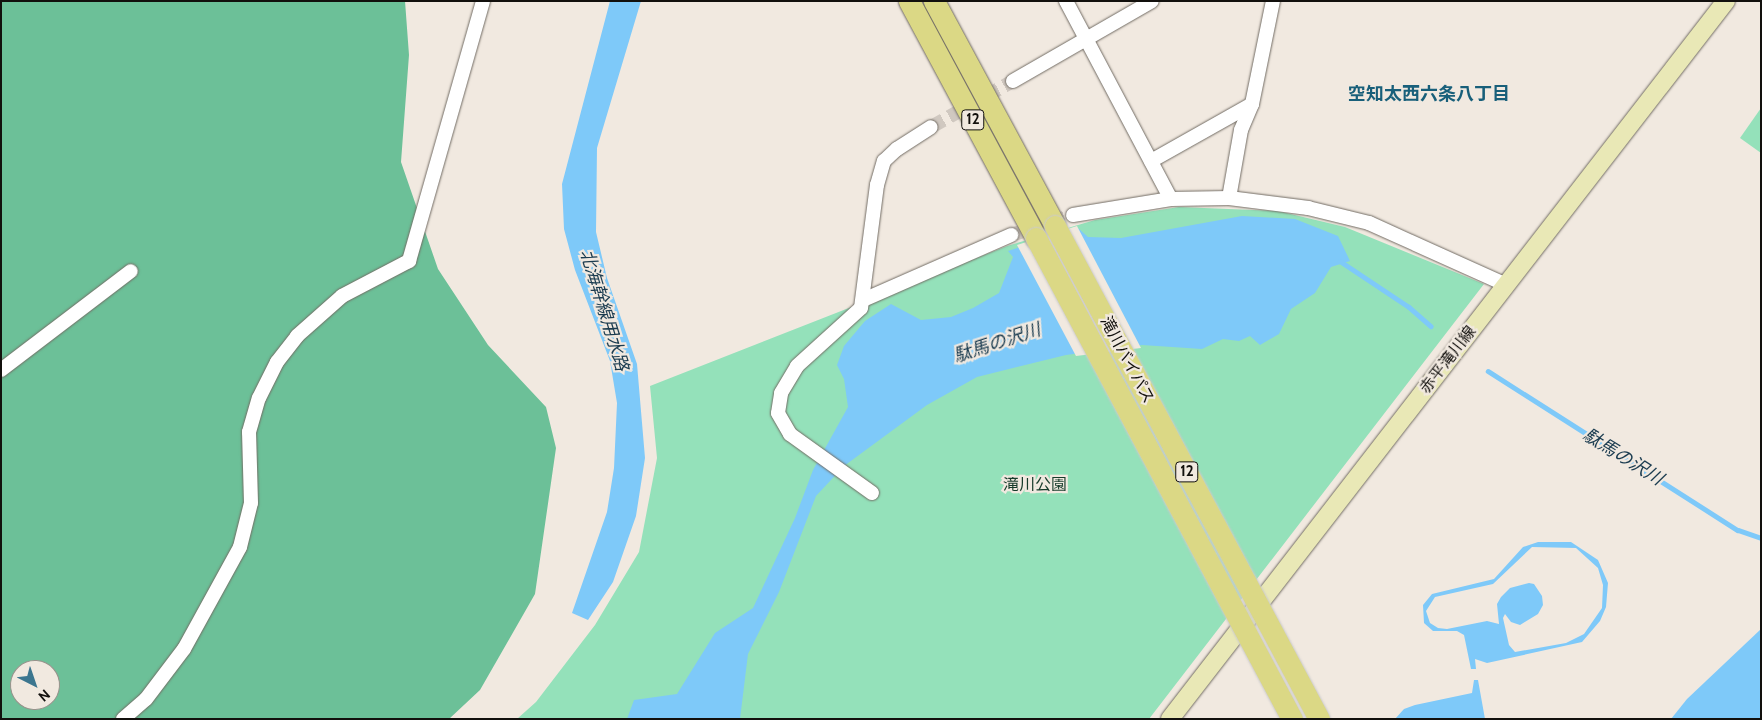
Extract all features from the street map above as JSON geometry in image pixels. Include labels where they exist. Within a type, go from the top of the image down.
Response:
[{"type":"highway","name":"滝川バイパス","points":[[909,1],[1292,719]]},
{"type":"highway","name":"滝川バイパス","points":[[934,1],[1064,220],[1319,719]]},
{"type":"main road","name":"赤平滝川線","points":[[1170,719],[1726,1]]},
{"type":"street","points":[[123,719],[146,699],[184,650],[240,547],[251,503],[248,432],[259,398],[277,362],[297,336],[342,296],[409,261],[482,1]]},
{"type":"street","points":[[1066,1],[1171,198]]},
{"type":"street","points":[[1013,81],[1087,41],[1152,1]]},
{"type":"street","points":[[1229,198],[1240,130],[1252,104],[1269,2]]},
{"type":"street","points":[[1151,161],[1252,104]]},
{"type":"street","points":[[872,493],[790,434],[778,413],[780,394],[797,366],[853,317],[863,300],[877,184],[884,161],[897,149],[931,127]]},
{"type":"street","points":[[1064,220],[1171,198],[1229,198],[1308,208],[1369,223],[1506,284]]},
{"type":"street","points":[[863,300],[1011,234]]},
{"type":"street","points":[[1,370],[131,271]]},
{"type":"green space","points":[[1,1],[405,1],[409,55],[401,162],[438,269],[488,345],[546,407],[556,448],[535,594],[480,690],[449,719],[1,719]]},
{"type":"green space","points":[[1761,108],[1761,153],[1740,138]]},
{"type":"green space","name":"滝川公園","points":[[1179,207],[1278,211],[1345,227],[1484,284],[1149,719],[517,719],[536,702],[595,625],[639,552],[657,458],[650,386],[1007,246],[1095,220]]},
{"type":"water","name":"北海幹線用水路","points":[[610,1],[641,1],[597,148],[596,232],[607,278],[637,364],[645,458],[636,516],[613,582],[588,620],[572,613],[607,512],[614,468],[617,403],[610,361],[575,270],[564,229],[562,184]]},
{"type":"water","points":[[1242,216],[1295,219],[1338,236],[1350,261],[1331,267],[1315,293],[1291,309],[1279,334],[1260,345],[1250,336],[1239,341],[1223,339],[1202,349],[1142,345],[1066,355],[977,377],[927,405],[844,466],[816,496],[779,592],[748,654],[740,719],[627,719],[634,700],[677,694],[715,633],[753,608],[795,518],[813,470],[848,407],[844,379],[837,365],[844,346],[865,321],[891,304],[921,320],[951,317],[973,308],[999,293],[1013,257],[1008,251],[1078,228],[1088,237],[1121,238]]},
{"type":"water","points":[[1538,542],[1571,542],[1598,560],[1608,583],[1606,607],[1600,621],[1582,642],[1487,663],[1475,659],[1476,669],[1471,669],[1464,635],[1457,631],[1433,631],[1424,623],[1423,605],[1432,594],[1494,579],[1523,547]],"holes":[[[1532,547],[1576,548],[1598,568],[1603,585],[1602,608],[1584,634],[1566,643],[1515,652],[1509,645],[1503,618],[1505,614],[1511,622],[1520,625],[1538,614],[1543,605],[1542,596],[1534,584],[1529,583],[1510,588],[1501,597],[1497,604],[1499,624],[1487,621],[1447,629],[1438,628],[1430,623],[1426,611],[1435,597],[1493,584]]]},
{"type":"water","points":[[1761,629],[1761,719],[1671,719],[1687,699]]},
{"type":"water","points":[[1474,680],[1478,680],[1485,719],[1395,719],[1404,709],[1415,705],[1472,693]]},
{"type":"pier","points":[[1077,226],[1141,348],[1076,356],[1017,245]]},
{"type":"waterway","name":"駄馬の沢川","points":[[1340,261],[1409,307],[1431,326]]},
{"type":"waterway","name":"駄馬の沢川","points":[[1488,371],[1738,530],[1761,538]]},
{"type":"tunnel","points":[[931,127],[1013,81]]},
{"type":"tunnel","points":[[1011,235],[1073,215]]},
{"type":"district","name":"空知太西六条八丁目","points":[[1429,94]]}]
